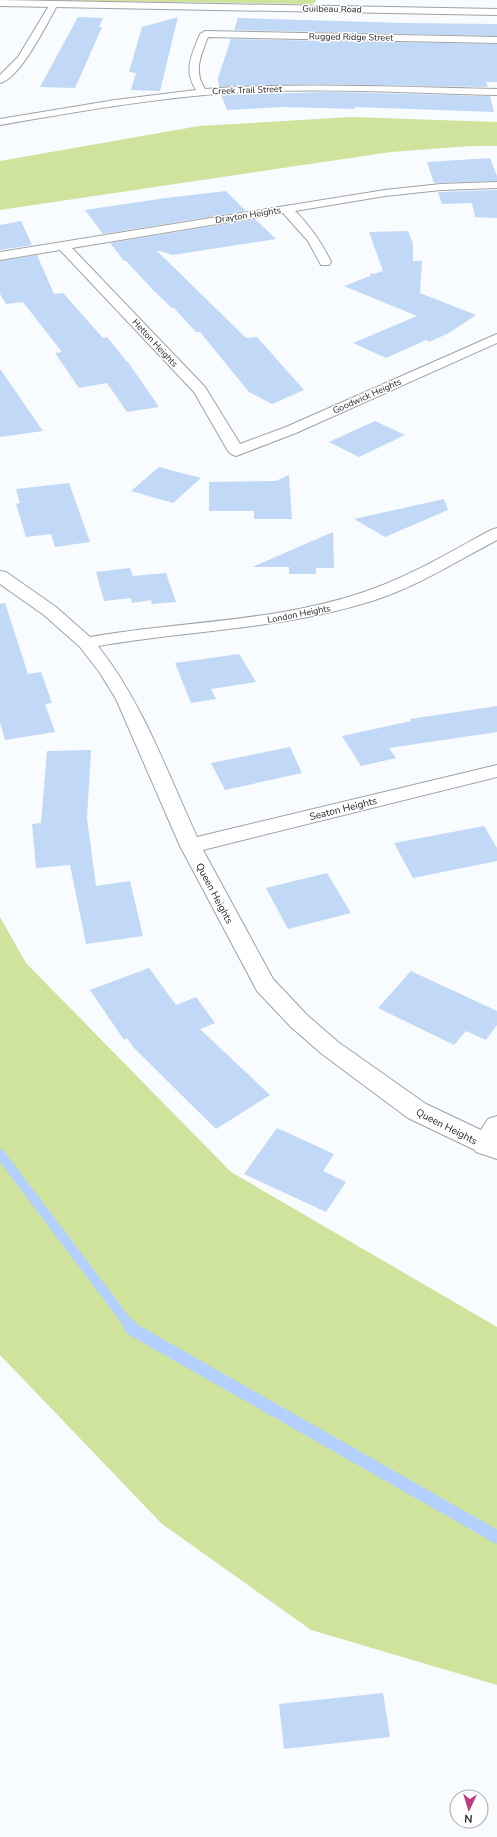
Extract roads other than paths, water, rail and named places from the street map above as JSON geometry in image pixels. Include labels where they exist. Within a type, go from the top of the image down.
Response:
[{"type":"street","points":[[348,10],[349,0]]},
{"type":"street","name":"Guilbeau Road","points":[[0,3],[327,5],[348,10],[497,12]]},
{"type":"street","points":[[0,80],[19,62],[54,4]]},
{"type":"street","name":"Rugged Ridge Street","points":[[202,92],[195,83],[192,68],[205,34],[497,40]]},
{"type":"street","name":"Creek Trail Street","points":[[0,122],[202,92],[326,88],[497,92]]},
{"type":"street","points":[[8,112],[18,120]]},
{"type":"street","name":"Drayton Heights","points":[[0,256],[413,189],[497,185]]},
{"type":"street","points":[[286,209],[308,230],[320,248],[326,262]]},
{"type":"street","name":"Hetton Heights","points":[[62,246],[200,390],[236,450]]},
{"type":"street","name":"Goodwick Heights","points":[[236,450],[291,430],[497,338]]},
{"type":"street","name":"London Heights","points":[[86,644],[159,631],[250,623],[332,607],[369,597],[403,584],[497,533]]},
{"type":"street","name":"Queen Heights","points":[[0,576],[50,611],[86,644],[108,671],[125,699],[190,846],[265,985],[299,1021],[330,1048],[417,1111],[493,1140]]},
{"type":"street","name":"Seaton Heights","points":[[190,846],[497,771]]},
{"type":"waterway","points":[[0,1154],[130,1326]]},
{"type":"waterway","points":[[129,1325],[132,1329],[497,1537]]}]
